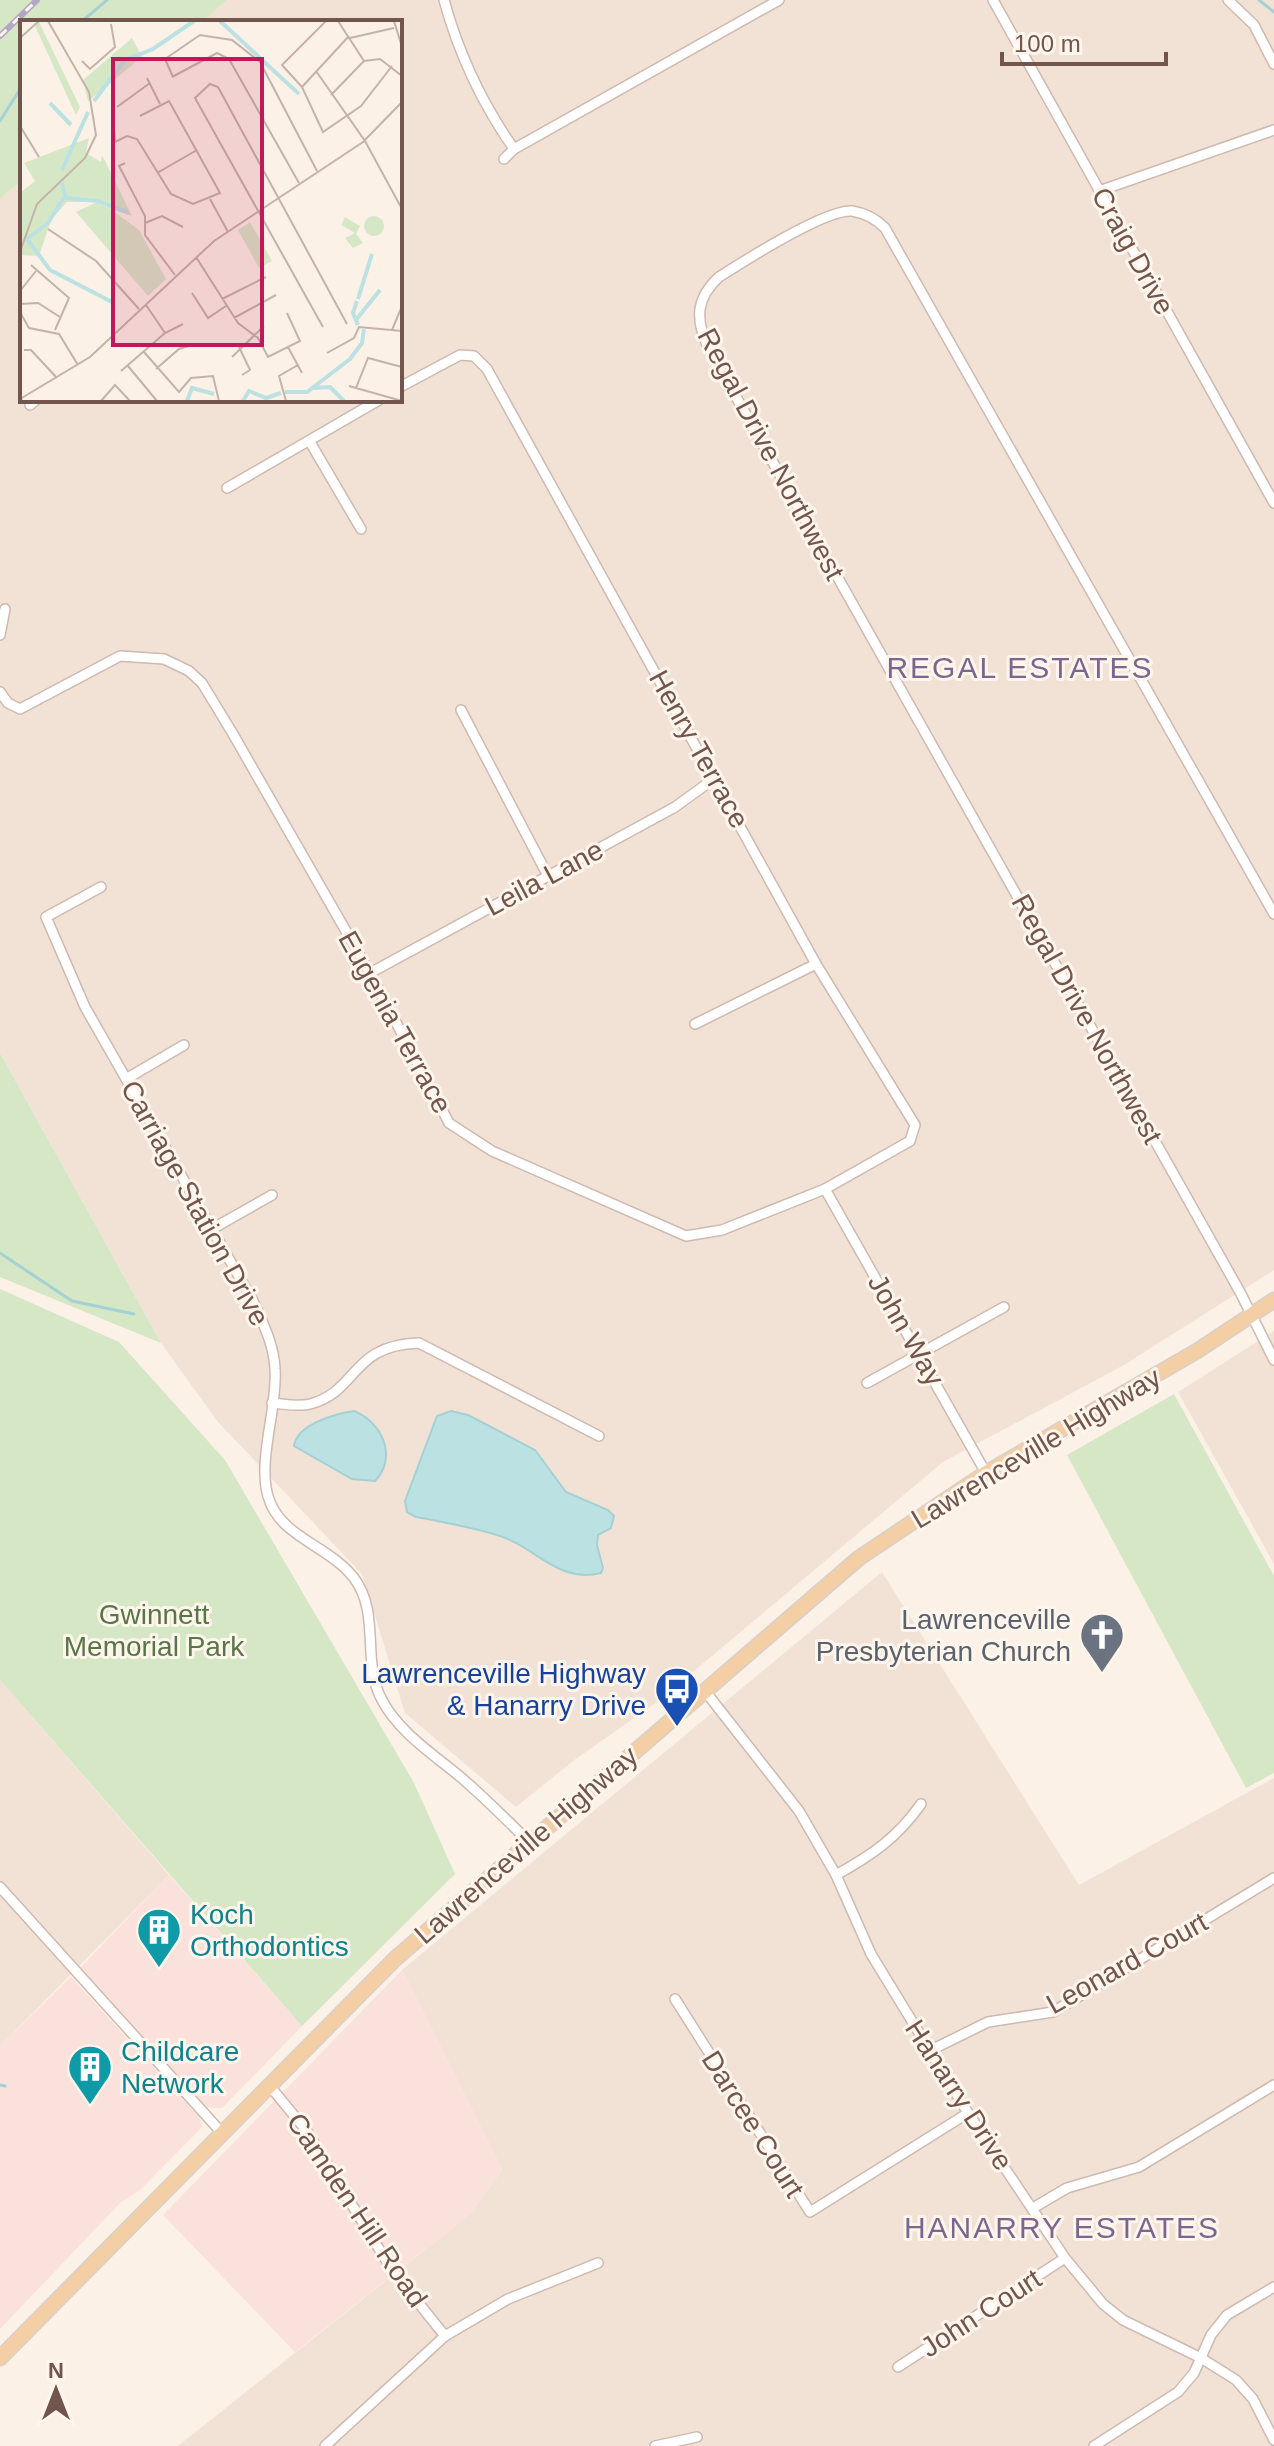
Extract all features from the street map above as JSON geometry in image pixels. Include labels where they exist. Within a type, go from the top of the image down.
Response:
[{"type":"main road","name":"Lawrenceville Highway","points":[[0,2358],[395,1959],[859,1558],[986,1473],[1274,1300]]},
{"type":"street","points":[[444,0],[457,47],[486,109],[514,149]]},
{"type":"street","points":[[504,159],[514,149],[779,0]]},
{"type":"street","name":"Craig Drive","points":[[993,0],[1274,503]]},
{"type":"street","points":[[1228,0],[1254,25],[1274,64]]},
{"type":"street","points":[[1099,191],[1274,130]]},
{"type":"street","name":"Regal Drive Northwest","points":[[1274,914],[885,228],[864,214],[852,211],[830,215],[719,277],[710,286],[698,311],[708,347],[1274,1360]]},
{"type":"street","name":"Henry Terrace","points":[[402,383],[460,355],[474,356],[487,369],[816,964],[899,1099]]},
{"type":"street","points":[[227,488],[376,402]]},
{"type":"street","points":[[310,442],[361,529]]},
{"type":"street","points":[[0,635],[5,609]]},
{"type":"street","name":"Eugenia Terrace","points":[[0,692],[8,703],[20,709],[120,656],[164,659],[189,671],[202,683],[370,973],[449,1123],[492,1151],[686,1236],[722,1230],[825,1189],[910,1141],[915,1125],[899,1099]]},
{"type":"street","points":[[461,710],[548,876]]},
{"type":"street","name":"Leila Lane","points":[[370,973],[675,807],[715,778]]},
{"type":"street","name":"Carriage Station Drive","points":[[101,887],[46,917],[85,1007],[212,1229],[269,1336],[276,1370],[266,1483],[270,1502],[284,1527],[332,1553],[356,1580],[371,1619],[372,1670],[380,1698],[396,1721],[491,1803],[530,1843]]},
{"type":"street","points":[[695,1024],[816,964]]},
{"type":"street","points":[[126,1079],[184,1045]]},
{"type":"street","name":"John Way","points":[[825,1189],[986,1473]]},
{"type":"street","points":[[212,1229],[272,1195]]},
{"type":"street","points":[[867,1383],[1004,1307]]},
{"type":"street","points":[[272,1403],[308,1405],[332,1394],[374,1351],[397,1343],[419,1343],[599,1436]]},
{"type":"street","name":"Hanarry Drive","points":[[705,1691],[799,1811],[836,1875],[871,1954],[968,2113],[1065,2258],[1103,2304],[1123,2320],[1201,2358],[1236,2380],[1253,2399],[1274,2440]]},
{"type":"street","points":[[836,1875],[880,1850],[902,1831],[921,1804]]},
{"type":"street","name":"Leonard Court","points":[[929,2051],[988,2022],[1053,2012],[1274,1878]]},
{"type":"street","points":[[0,1887],[222,2133]]},
{"type":"street","name":"Darcee Court","points":[[675,1999],[810,2212],[968,2113]]},
{"type":"street","name":"Camden Hill Road","points":[[269,2085],[306,2130],[392,2270],[445,2336]]},
{"type":"street","points":[[1033,2208],[1067,2188],[1139,2167],[1274,2085]]},
{"type":"street","name":"John Court","points":[[898,2367],[1065,2258]]},
{"type":"street","points":[[325,2446],[445,2336],[508,2299],[598,2263]]},
{"type":"street","points":[[1094,2446],[1178,2392],[1201,2358],[1211,2335],[1227,2315],[1274,2287]]},
{"type":"street","points":[[655,2446],[697,2437]]},
{"type":"shaded area","points":[[227,0],[1274,0],[1274,1270],[1124,1365],[943,1462],[657,1702],[573,1761],[516,1807],[405,1713],[362,1574],[218,1422],[161,1343],[0,1053],[0,199],[20,182],[20,402],[402,402],[402,20],[204,20]]},
{"type":"shaded area","points":[[1274,1331],[1274,1564],[1178,1392]]},
{"type":"shaded area","points":[[882,1572],[1079,1885],[1274,1778],[1274,2446],[178,2446],[470,2214],[502,2170],[402,1970]]},
{"type":"shaded area","points":[[0,1680],[169,1875],[0,2046]]},
{"type":"shaded area","points":[[169,1875],[302,2026],[222,2108],[206,2107],[79,1969]]},
{"type":"shaded area","points":[[402,1970],[502,2170],[470,2214],[295,2352],[163,2215]]},
{"type":"shaded area","points":[[71,1977],[199,2117],[202,2127],[139,2191],[121,2202],[0,2329],[0,2046]]},
{"type":"green space","points":[[0,0],[227,0],[204,20],[20,20],[20,182],[0,199]]},
{"type":"green space","points":[[0,1053],[161,1343],[0,1277]]},
{"type":"green space","name":"Gwinnett Memorial Park","points":[[0,1289],[119,1342],[225,1460],[414,1783],[455,1874],[302,2026],[0,1680]]},
{"type":"green space","points":[[1174,1394],[1274,1576],[1274,1773],[1246,1788],[1067,1455]]},
{"type":"water","points":[[354,1411],[372,1423],[384,1441],[385,1461],[375,1481],[352,1479],[294,1446],[309,1426]]},
{"type":"water","points":[[451,1411],[468,1415],[535,1450],[566,1492],[608,1510],[614,1516],[611,1528],[598,1535],[601,1573],[586,1575],[559,1569],[511,1540],[416,1517],[407,1512],[405,1501],[437,1416]]},
{"type":"waterway","points":[[83,20],[107,0]]},
{"type":"waterway","points":[[1259,0],[1274,12]]},
{"type":"waterway","points":[[0,121],[20,89]]},
{"type":"waterway","points":[[0,1253],[72,1301],[134,1314]]},
{"type":"waterway","points":[[0,2085],[5,2086]]},
{"type":"railway","points":[[0,36],[37,0]]},
{"type":"place","name":"Lawrenceville Presbyterian Church","points":[[1102,1674]]},
{"type":"place","name":"Lawrenceville Highway & Hanarry Drive","points":[[677,1728]]},
{"type":"place","name":"Koch Orthodontics","points":[[159,1969]]},
{"type":"place","name":"Childcare Network","points":[[90,2106]]},
{"type":"district","name":"REGAL ESTATES","points":[[1020,667]]},
{"type":"district","name":"HANARRY ESTATES","points":[[1062,2227]]}]
